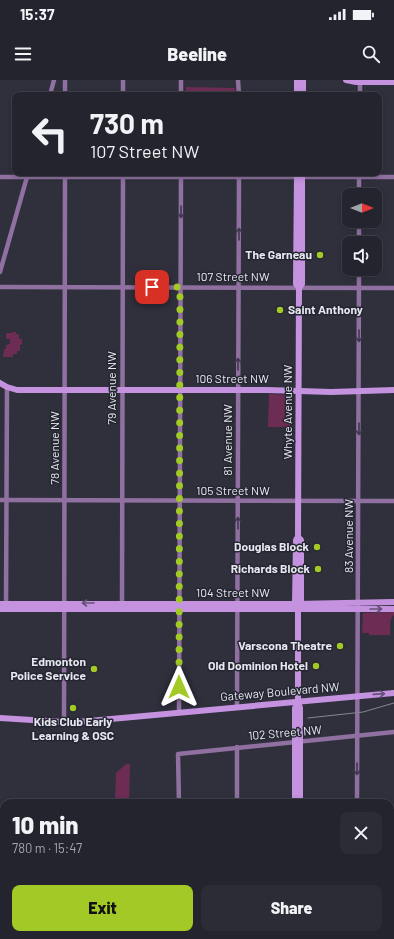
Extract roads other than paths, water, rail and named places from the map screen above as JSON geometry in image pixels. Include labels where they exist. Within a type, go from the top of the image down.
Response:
[{"type":"main road","points":[[297,80],[297,92]]},
{"type":"main road","points":[[303,80],[303,92]]},
{"type":"main road","points":[[346,80],[360,82],[394,82]]},
{"type":"main road","name":"Whyte Avenue NW","points":[[295,799],[300,708],[298,702],[298,606],[301,540],[298,536],[299,288],[302,284],[299,176]]},
{"type":"main road","name":"106 Street NW","points":[[0,382],[7,387],[17,390],[238,390],[331,392],[394,390]]},
{"type":"main road","name":"104 Street NW","points":[[358,606],[394,602]]},
{"type":"main road","name":"104 Street NW","points":[[3,606],[358,606],[394,609]]},
{"type":"main road","name":"Gateway Boulevard NW","points":[[0,718],[64,722],[394,693]]},
{"type":"main road","name":"Whyte Avenue NW","points":[[297,742],[300,799]]},
{"type":"street","points":[[51,92],[54,80]]},
{"type":"street","points":[[65,80],[65,92]]},
{"type":"street","points":[[123,80],[123,92]]},
{"type":"street","points":[[181,80],[181,92]]},
{"type":"street","points":[[238,80],[239,92]]},
{"type":"street","points":[[360,82],[360,92]]},
{"type":"street","points":[[0,177],[46,176]]},
{"type":"street","name":"78 Avenue NW","points":[[64,722],[66,176]]},
{"type":"street","name":"79 Avenue NW","points":[[122,606],[123,176]]},
{"type":"street","points":[[179,712],[181,176]]},
{"type":"street","name":"81 Avenue NW","points":[[237,707],[239,176]]},
{"type":"street","points":[[359,176],[359,188]]},
{"type":"street","points":[[376,176],[394,177]]},
{"type":"street","points":[[0,272],[27,177]]},
{"type":"street","name":"83 Avenue NW","points":[[357,799],[359,276]]},
{"type":"street","name":"107 Street NW","points":[[0,287],[394,288]]},
{"type":"street","points":[[3,606],[7,500],[7,387]]},
{"type":"street","name":"105 Street NW","points":[[0,500],[394,501]]},
{"type":"street","name":"102 Street NW","points":[[179,799],[178,754],[394,732]]},
{"type":"street","points":[[237,747],[237,799]]},
{"type":"tram line","points":[[308,718],[363,712],[394,703]]},
{"type":"place","name":"The Garneau","points":[[320,255]]},
{"type":"place","name":"Saint Anthony","points":[[280,310]]},
{"type":"place","name":"Douglas Block","points":[[317,547]]},
{"type":"place","name":"Richards Block","points":[[318,569]]},
{"type":"place","name":"Varscona Theatre","points":[[340,646]]},
{"type":"place","name":"Old Dominion Hotel","points":[[316,666]]},
{"type":"place","name":"Edmonton Police Service","points":[[94,669]]},
{"type":"place","name":"Kids Club Early Learning & OSC","points":[[73,708]]}]
